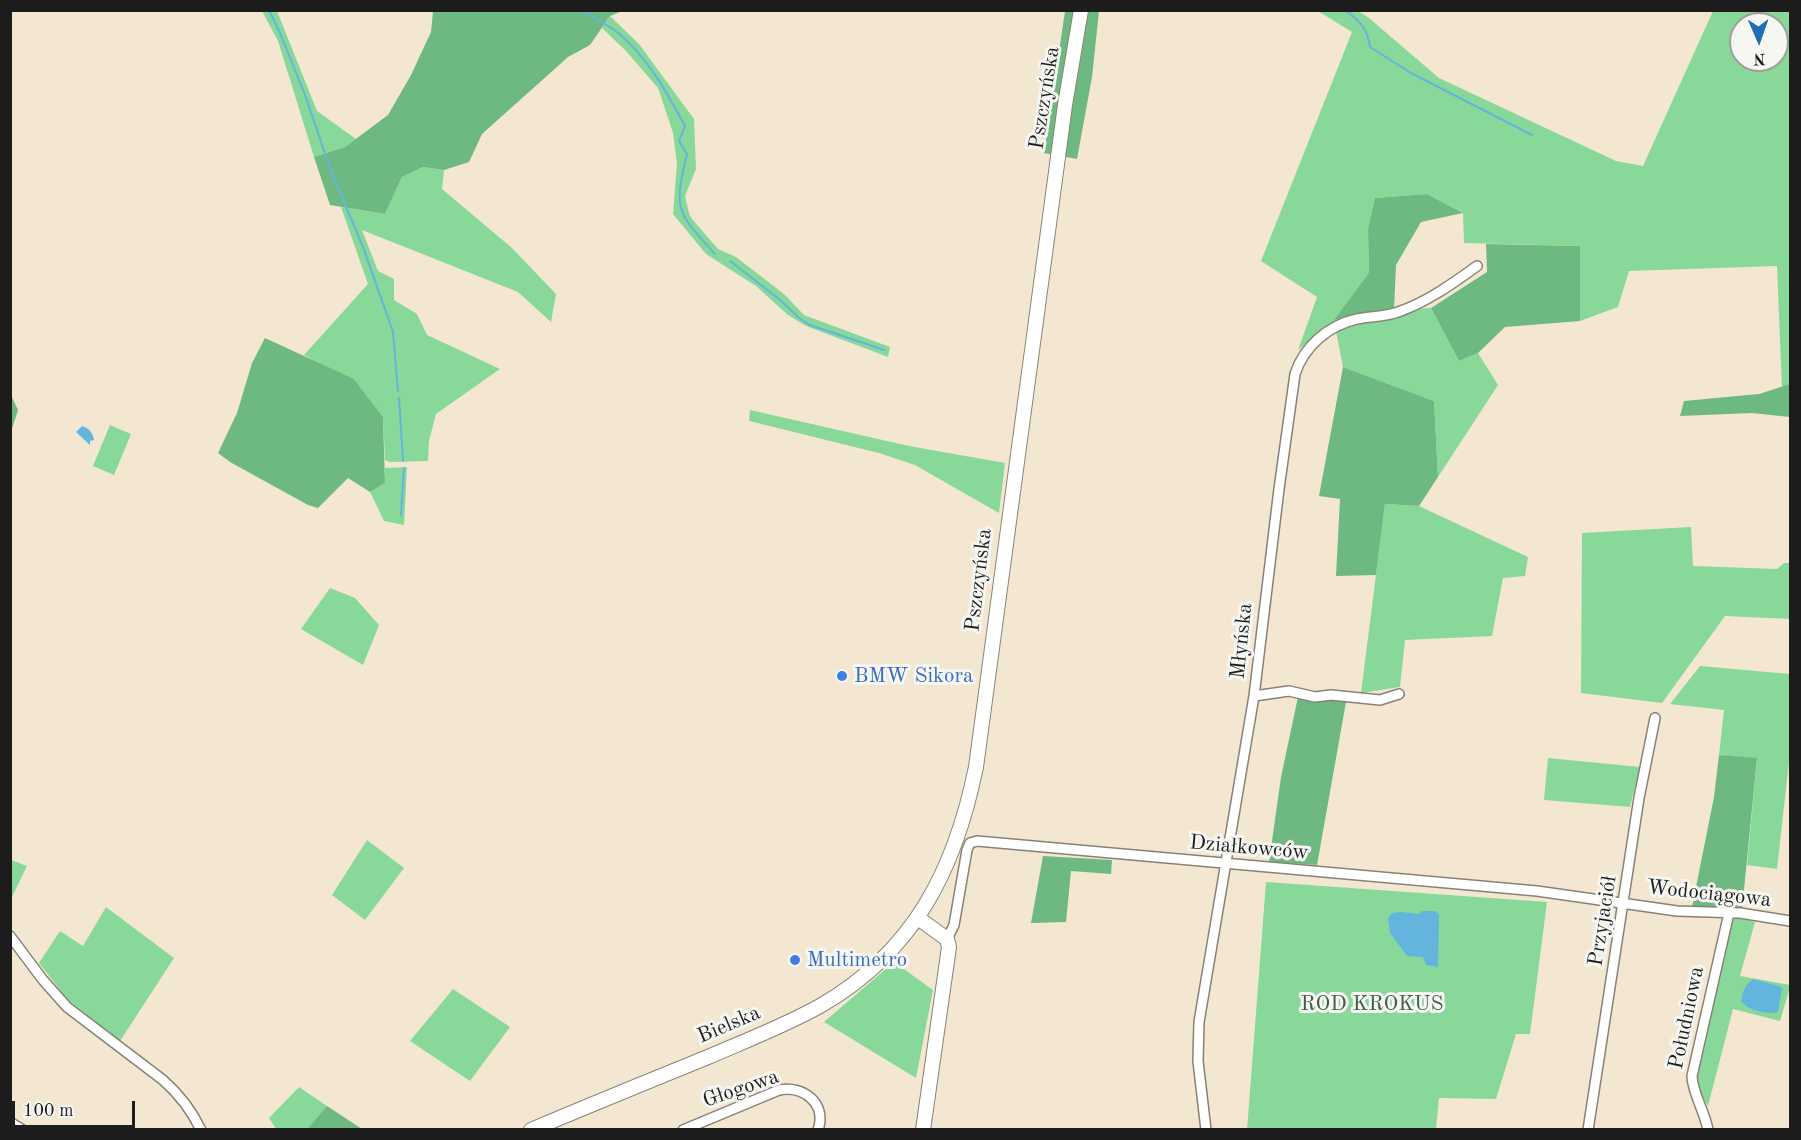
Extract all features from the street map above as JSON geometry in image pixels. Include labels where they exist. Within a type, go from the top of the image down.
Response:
[{"type":"main road","name":"Pszczyńska","points":[[918,918],[939,883],[955,846],[975,767],[1060,140],[1081,10]]},
{"type":"main road","points":[[918,918],[947,939],[949,952],[923,1130]]},
{"type":"main road","name":"Bielska","points":[[531,1130],[749,1040],[818,1007],[850,987],[869,971],[918,918]]},
{"type":"street","name":"Młyńska","points":[[1206,1130],[1197,1061],[1199,1022],[1254,696],[1279,489],[1295,374],[1299,360],[1308,348],[1336,326],[1405,309],[1437,294],[1477,266]]},
{"type":"street","points":[[1254,696],[1289,691],[1315,697],[1331,695],[1380,700],[1399,694]]},
{"type":"street","name":"Przyjaciół","points":[[1588,1130],[1625,903],[1639,798],[1655,718]]},
{"type":"street","name":"Działkowców","points":[[947,939],[954,925],[967,850],[970,843],[977,840],[1537,891],[1625,903]]},
{"type":"street","name":"Wodociągowa","points":[[1625,903],[1677,911],[1729,913],[1791,921]]},
{"type":"street","name":"Południowa","points":[[1708,1130],[1701,1104],[1692,1085],[1692,1076],[1729,913]]},
{"type":"street","points":[[10,936],[43,981],[67,1006],[178,1093],[191,1109],[201,1130]]},
{"type":"street","name":"Głogowa","points":[[683,1130],[779,1090],[791,1089],[802,1092],[815,1101],[821,1118],[818,1130]]},
{"type":"street","points":[[10,1122],[23,1130]]},
{"type":"green space","points":[[262,11],[277,11],[317,111],[356,139],[345,147],[314,157],[278,41]]},
{"type":"green space","points":[[433,11],[622,11],[610,16],[590,45],[568,57],[482,134],[469,162],[444,170],[423,167],[402,177],[385,214],[330,205],[314,157],[345,147],[388,115],[411,75],[431,32]]},
{"type":"green space","points":[[1065,11],[1099,11],[1092,77],[1077,159],[1044,153]]},
{"type":"green space","points":[[1318,11],[1358,11],[1439,78],[1616,161],[1643,166],[1713,11],[1790,11],[1790,384],[1782,388],[1777,266],[1629,271],[1618,307],[1580,321],[1580,246],[1464,243],[1463,213],[1427,194],[1376,198],[1368,230],[1369,273],[1394,310],[1431,308],[1459,361],[1478,353],[1498,385],[1438,477],[1434,401],[1343,367],[1334,321],[1298,350],[1317,297],[1261,261],[1352,32]]},
{"type":"green space","points":[[610,16],[639,44],[694,119],[696,169],[685,196],[692,219],[718,249],[736,257],[784,294],[804,315],[890,347],[888,357],[806,326],[788,315],[756,286],[706,254],[673,214],[677,163],[673,133],[658,88],[626,51],[602,28]]},
{"type":"green space","points":[[423,167],[444,170],[442,189],[512,248],[556,294],[551,322],[518,292],[362,230],[378,271],[394,279],[394,300],[417,314],[427,335],[500,369],[436,414],[429,441],[428,461],[390,462],[385,460],[383,417],[354,379],[329,369],[304,355],[368,284],[341,207],[385,214],[402,177]]},
{"type":"green space","points":[[1427,194],[1463,213],[1421,222],[1396,265],[1394,310],[1334,320],[1369,273],[1368,230],[1375,198]]},
{"type":"green space","points":[[1486,244],[1580,246],[1580,321],[1505,327],[1478,353],[1459,361],[1431,308],[1487,272]]},
{"type":"green space","points":[[265,338],[354,379],[383,417],[385,483],[370,492],[348,478],[318,508],[308,505],[218,453],[237,413],[252,363]]},
{"type":"green space","points":[[1343,367],[1434,401],[1438,477],[1419,506],[1385,504],[1376,575],[1336,576],[1340,499],[1319,496]]},
{"type":"green space","points":[[1790,384],[1790,417],[1752,413],[1680,416],[1684,401],[1759,394]]},
{"type":"green space","points":[[10,395],[18,410],[11,432]]},
{"type":"green space","points":[[750,410],[909,446],[1005,463],[999,513],[915,465],[879,453],[749,421]]},
{"type":"green space","points":[[110,425],[131,434],[114,475],[93,466]]},
{"type":"green space","points":[[407,467],[404,525],[384,521],[370,492],[385,483],[385,468]]},
{"type":"green space","points":[[1385,504],[1419,506],[1528,557],[1525,576],[1503,578],[1492,636],[1405,640],[1400,687],[1361,693]]},
{"type":"green space","points":[[1691,527],[1693,566],[1777,569],[1784,563],[1790,563],[1790,619],[1725,616],[1662,703],[1581,693],[1582,533]]},
{"type":"green space","points":[[330,588],[355,598],[379,625],[363,665],[301,629]]},
{"type":"green space","points":[[1700,666],[1790,674],[1790,753],[1777,869],[1747,865],[1757,759],[1719,755],[1724,710],[1670,704]]},
{"type":"green space","points":[[1298,697],[1346,702],[1317,865],[1269,862],[1281,777]]},
{"type":"green space","points":[[1719,755],[1757,758],[1742,910],[1692,907],[1714,797]]},
{"type":"green space","points":[[1548,758],[1640,767],[1630,807],[1544,800]]},
{"type":"green space","points":[[367,840],[404,868],[365,920],[332,895]]},
{"type":"green space","points":[[1043,856],[1112,860],[1111,874],[1071,871],[1066,922],[1031,923]]},
{"type":"green space","points":[[11,860],[27,866],[11,899]]},
{"type":"green space","name":"ROD KROKUS","points":[[1266,882],[1547,902],[1530,1034],[1516,1034],[1496,1099],[1439,1098],[1436,1129],[1247,1130]]},
{"type":"green space","points":[[106,907],[174,958],[120,1041],[68,1000],[39,963],[60,931],[83,946]]},
{"type":"green space","points":[[1733,917],[1755,922],[1740,976],[1790,985],[1790,987],[1780,1021],[1733,1009],[1708,1106],[1697,1088],[1696,1074]]},
{"type":"green space","points":[[894,962],[933,990],[916,1078],[824,1022]]},
{"type":"green space","points":[[453,989],[510,1027],[470,1081],[410,1041]]},
{"type":"green space","points":[[299,1087],[327,1106],[307,1129],[276,1129],[269,1118]]},
{"type":"green space","points":[[327,1106],[362,1129],[307,1129]]},
{"type":"water","points":[[82,426],[89,429],[93,435],[94,440],[90,441],[90,445],[76,432]]},
{"type":"water","points":[[1422,911],[1435,911],[1439,915],[1438,967],[1426,965],[1423,957],[1407,956],[1390,933],[1388,918],[1392,913],[1419,914]]},
{"type":"water","points":[[1753,979],[1782,988],[1778,1012],[1758,1011],[1741,1001],[1745,989]]},
{"type":"waterway","points":[[269,10],[305,95],[331,171],[363,247],[393,332],[398,391]]},
{"type":"waterway","points":[[580,10],[613,29],[638,52],[678,113],[685,126],[679,141],[687,154],[680,188],[682,210],[693,229],[715,254]]},
{"type":"waterway","points":[[1345,10],[1362,26],[1370,47],[1411,73],[1532,135]]},
{"type":"waterway","points":[[730,261],[810,325],[884,350]]},
{"type":"waterway","points":[[399,398],[403,461]]},
{"type":"waterway","points":[[401,515],[404,468]]},
{"type":"place","name":"BMW Sikora","points":[[842,676]]},
{"type":"place","name":"Multimetro","points":[[795,960]]}]
